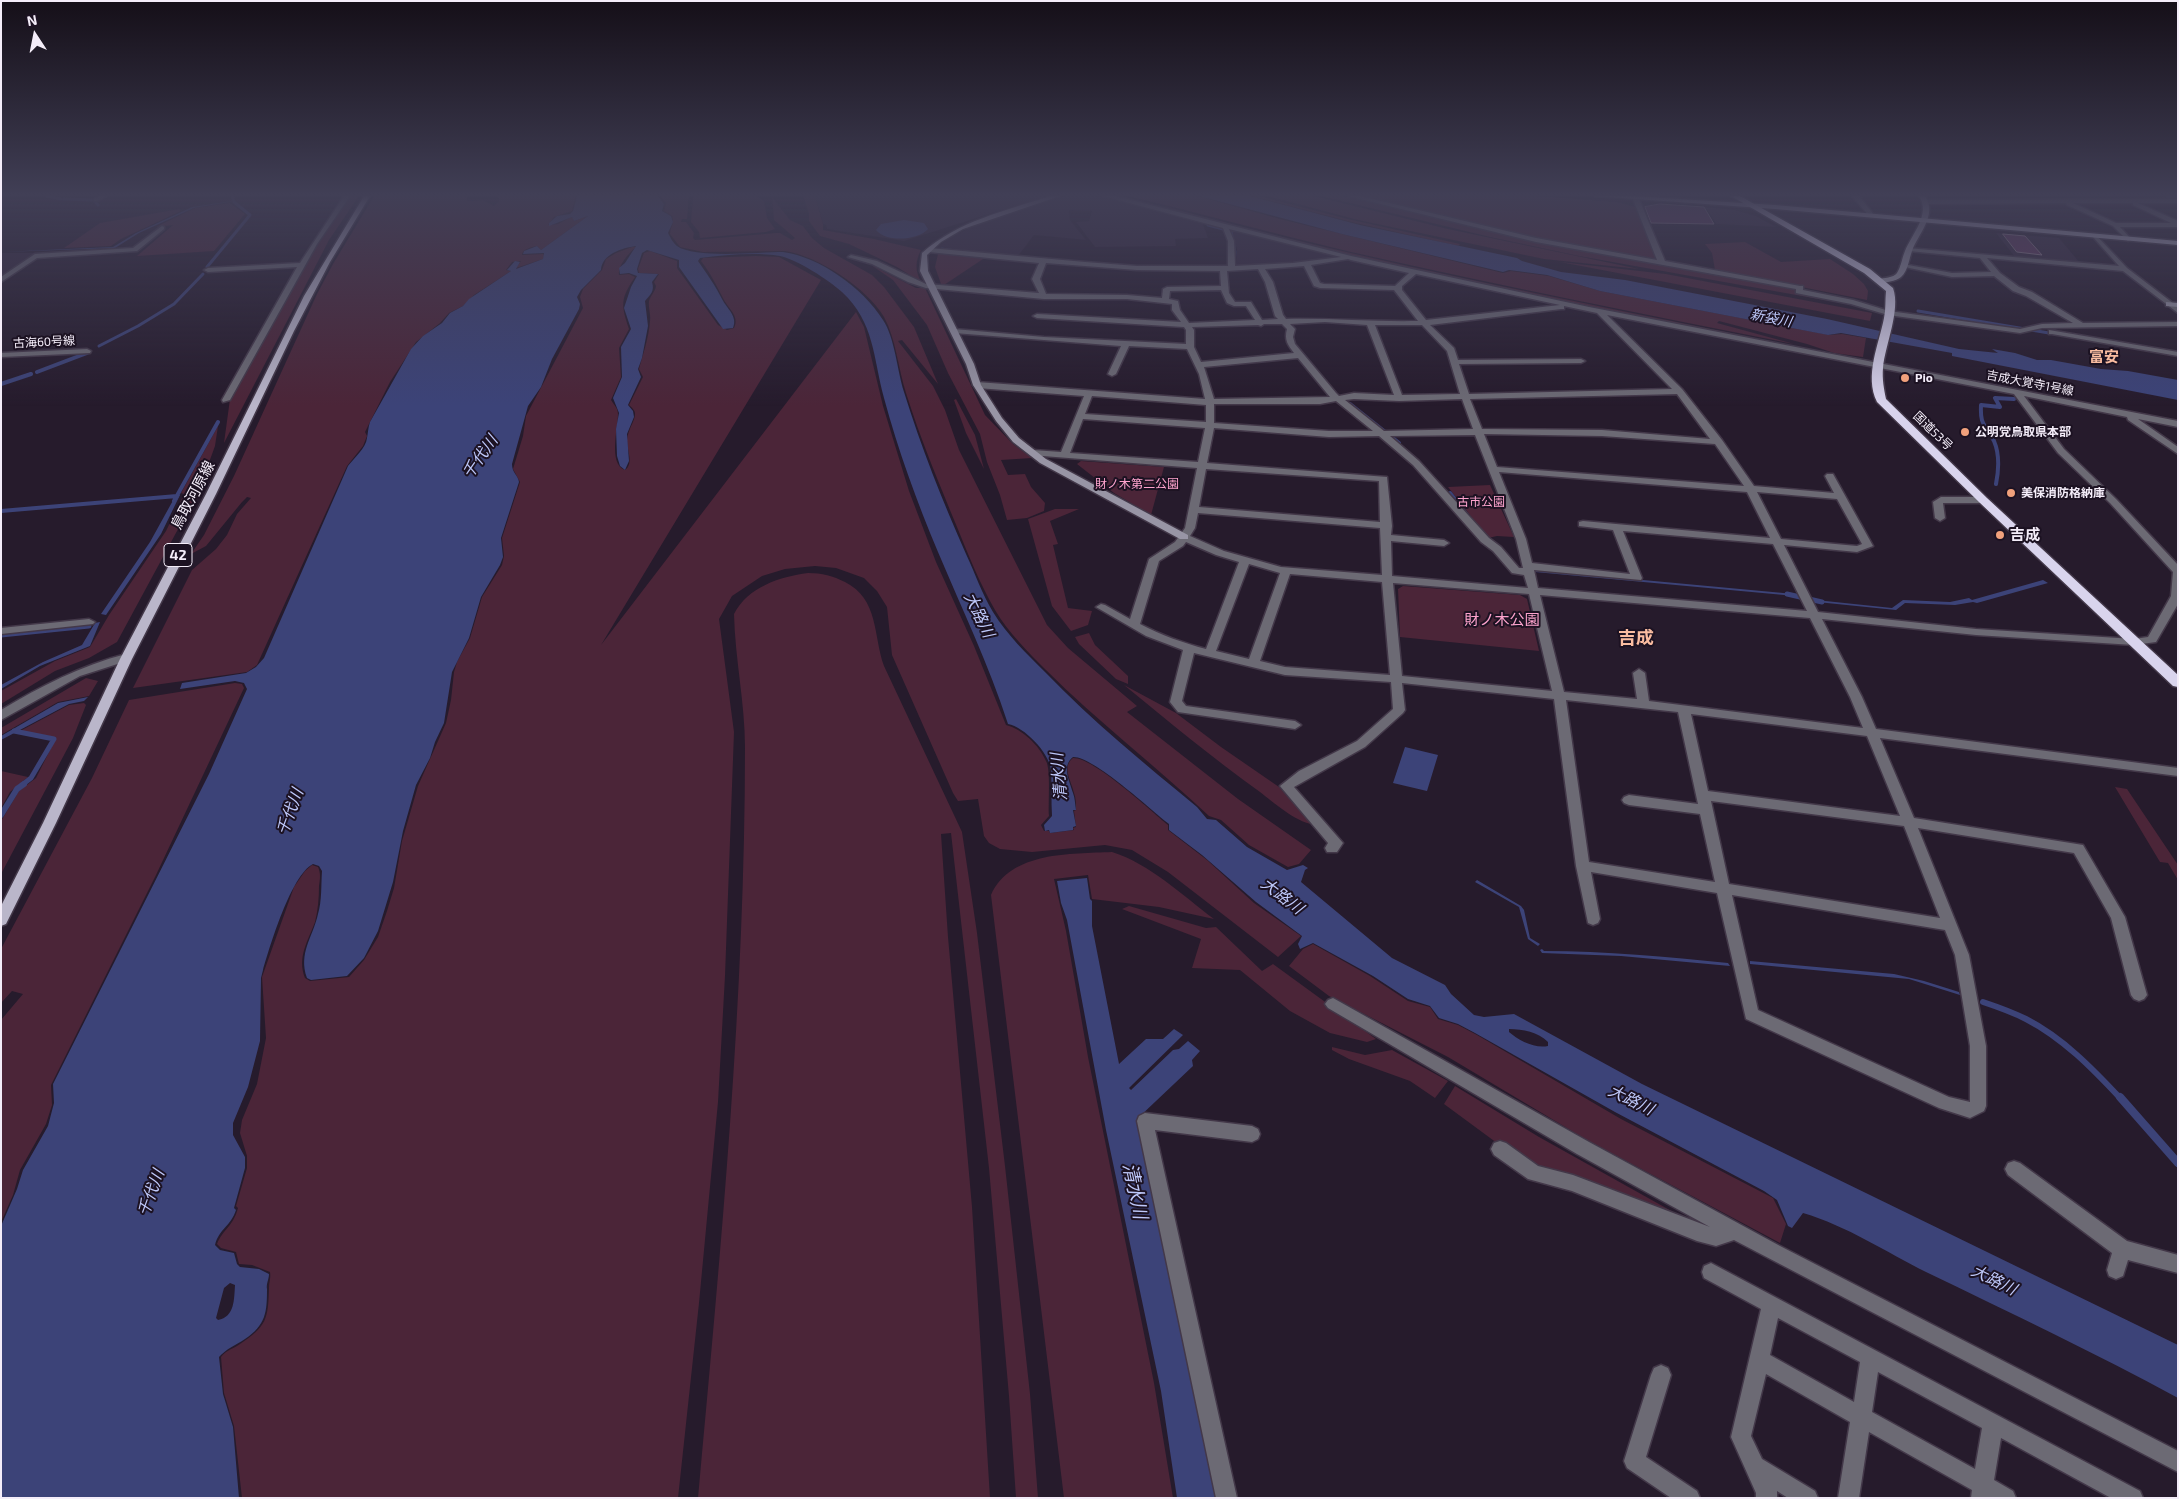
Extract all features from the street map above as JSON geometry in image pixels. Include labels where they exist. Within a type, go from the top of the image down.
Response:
[{"type":"highway","points":[[1857,266],[1881,281]]},
{"type":"highway","name":"国道53号","points":[[1881,281],[1890,290],[1889,314],[1879,360],[1877,380],[1882,400],[1983,500],[2178,683]]},
{"type":"main road","name":"鳥取河原線","points":[[1,920],[40,842],[126,658],[223,471],[324,266]]},
{"type":"street","points":[[1,280],[21,266]]},
{"type":"street","points":[[208,270],[285,266]]},
{"type":"street","points":[[226,400],[302,266]]},
{"type":"street","points":[[882,266],[912,283],[932,288],[1044,297],[1102,296],[1165,300],[1175,303],[1176,310],[1190,330],[1190,347],[1200,365],[1210,402],[1210,426],[1190,528],[1180,544],[1154,559],[1134,625]]},
{"type":"street","points":[[924,266],[924,271],[970,364],[977,385],[999,419],[1016,440],[1065,473],[1184,538],[1220,553],[1286,570],[1387,580],[1816,615],[1976,632],[2134,642],[2152,640],[2176,596],[2178,571],[2113,501],[2061,451],[2017,393]]},
{"type":"street","points":[[1041,266],[1036,279],[1044,297]]},
{"type":"street","points":[[1105,266],[1143,269],[1228,269],[1292,266]]},
{"type":"street","points":[[1228,266],[1225,288],[1230,303],[1248,304],[1261,324]]},
{"type":"street","points":[[1308,266],[1317,284],[1323,286],[1398,288]]},
{"type":"street","name":"吉成大覚寺1号線","points":[[1387,266],[1600,312],[1879,360],[2017,393],[2178,424]]},
{"type":"street","points":[[1678,266],[1800,288],[1799,291],[1852,302],[1889,314],[2020,331],[2030,328],[2178,324]]},
{"type":"street","points":[[1881,281],[1897,277],[1904,266],[1952,275],[1996,274]]},
{"type":"street","points":[[1990,266],[1996,274],[2016,289],[2029,294],[2082,326]]},
{"type":"street","points":[[2091,266],[2125,269]]},
{"type":"street","points":[[2122,266],[2174,305],[2178,311]]},
{"type":"street","points":[[1261,268],[1269,282],[1280,316],[1291,329],[1289,337],[1291,344],[1327,389],[1416,463],[1485,540],[1497,548],[1516,571],[1529,569],[1637,578],[1617,527]]},
{"type":"street","points":[[1398,288],[1414,272]]},
{"type":"street","points":[[1165,300],[1167,289],[1225,288]]},
{"type":"street","points":[[1398,288],[1424,323],[1451,350],[1478,431],[1521,539],[1559,695],[1583,866],[1593,918]]},
{"type":"street","points":[[1036,316],[1186,325],[1261,324],[1325,320],[1371,324],[1424,323],[1571,306]]},
{"type":"street","points":[[1600,312],[1679,390],[1751,488],[1856,697],[1909,822],[1962,956],[1978,1046],[1978,1106],[1970,1111],[1945,1103],[1751,1014],[1684,710]]},
{"type":"street","points":[[1371,324],[1399,398]]},
{"type":"street","points":[[2030,328],[2178,354]]},
{"type":"street","points":[[954,331],[1044,339],[1190,347]]},
{"type":"street","points":[[1112,374],[1126,343]]},
{"type":"street","name":"古海60号線","points":[[1,355],[87,351]]},
{"type":"street","points":[[1200,365],[1271,356],[1301,355]]},
{"type":"street","points":[[1455,362],[1581,361]]},
{"type":"street","points":[[977,385],[1210,402],[1338,399],[1354,396],[1399,398],[1679,390]]},
{"type":"street","points":[[1064,456],[1082,416],[1089,394]]},
{"type":"street","points":[[2131,415],[2131,418],[2178,451]]},
{"type":"street","points":[[1082,416],[1328,434],[1478,431],[1579,432],[1719,442]]},
{"type":"street","points":[[1033,453],[1384,479],[1387,526],[1387,580],[1399,710],[1389,715],[1360,744],[1297,776],[1286,786],[1336,843],[1332,848]]},
{"type":"street","points":[[1493,468],[1840,496]]},
{"type":"street","points":[[1583,524],[1857,549],[1868,546],[1830,476]]},
{"type":"street","points":[[1940,518],[1938,502],[1941,500],[1983,500]]},
{"type":"street","points":[[1194,510],[1387,526]]},
{"type":"street","points":[[1387,538],[1444,542]]},
{"type":"street","points":[[1210,653],[1245,560]]},
{"type":"street","points":[[1253,664],[1286,570]]},
{"type":"street","points":[[1101,607],[1150,634],[1189,648],[1286,671],[1395,679],[1644,704],[2178,772]]},
{"type":"street","points":[[1,631],[89,622]]},
{"type":"street","points":[[1189,648],[1176,702],[1182,709],[1296,725]]},
{"type":"street","points":[[1,716],[49,685],[103,663],[126,658]]},
{"type":"street","points":[[1639,673],[1644,704]]},
{"type":"street","points":[[1629,800],[1704,802],[1909,822],[2078,849],[2118,917],[2139,995]]},
{"type":"street","points":[[1583,866],[1950,925]]},
{"type":"street","points":[[1334,1004],[1583,1148],[1734,1230],[2178,1462]]},
{"type":"street","points":[[1227,1498],[1145,1121],[1252,1134]]},
{"type":"street","points":[[1500,1149],[1534,1173],[1573,1183],[1696,1232],[1716,1237],[1734,1230]]},
{"type":"street","points":[[2014,1169],[2122,1249],[2178,1264]]},
{"type":"street","points":[[2116,1270],[2122,1249]]},
{"type":"street","points":[[1710,1272],[2133,1498]]},
{"type":"street","points":[[1766,1498],[1767,1493],[1741,1437],[1772,1304]]},
{"type":"street","points":[[1848,1498],[1871,1357]]},
{"type":"street","points":[[1760,1360],[1861,1416],[1982,1491],[2006,1498]]},
{"type":"street","points":[[1662,1375],[1634,1461],[1690,1498]]},
{"type":"street","points":[[1982,1491],[1993,1422]]},
{"type":"street","points":[[1754,1465],[1808,1498]]},
{"type":"shaded area","points":[[1,266],[17,266],[1,277]]},
{"type":"green space","points":[[304,266],[316,266],[224,443],[230,399]]},
{"type":"green space","points":[[332,266],[509,266],[506,270],[511,271],[474,295],[463,306],[449,313],[440,323],[416,342],[390,382],[365,432],[367,436],[363,446],[347,466],[257,665],[247,672],[133,688],[192,570],[216,549],[227,535],[237,514],[251,498],[247,497],[242,502],[206,546],[191,554],[204,535],[234,476],[317,294]]},
{"type":"green space","points":[[603,266],[621,266],[619,275],[629,274],[635,277],[623,302],[624,314],[629,329],[619,348],[621,377],[611,400],[618,412],[615,453],[617,461],[625,470],[630,461],[627,440],[635,414],[629,405],[643,377],[639,369],[649,327],[649,301],[656,286],[654,282],[659,274],[639,273],[639,266],[677,266],[718,325],[727,330],[734,328],[735,317],[705,266],[795,266],[821,280],[601,645],[856,312],[864,327],[883,406],[909,491],[936,562],[974,646],[1006,725],[1018,730],[1029,739],[1039,749],[1048,765],[1049,816],[1041,825],[1044,831],[1049,831],[1050,833],[1074,830],[1073,828],[1076,827],[1074,811],[1076,810],[1076,799],[1068,775],[1068,766],[1073,758],[1082,760],[1094,766],[1121,786],[1168,825],[1168,830],[1207,860],[1254,903],[1301,936],[1278,957],[1168,872],[1132,850],[1105,845],[1032,852],[1000,849],[989,843],[984,836],[978,799],[958,801],[953,793],[892,655],[887,607],[877,591],[864,578],[836,568],[815,566],[785,569],[762,576],[732,596],[719,619],[734,732],[725,976],[718,1102],[678,1498],[242,1498],[234,1426],[224,1393],[221,1357],[249,1338],[261,1327],[267,1315],[270,1272],[252,1265],[239,1264],[236,1252],[221,1248],[217,1244],[236,1214],[238,1208],[236,1206],[247,1168],[247,1156],[240,1133],[242,1120],[257,1084],[266,1038],[262,977],[294,887],[305,871],[312,865],[318,867],[320,879],[316,918],[303,956],[302,963],[305,978],[310,981],[349,977],[364,960],[378,937],[394,888],[402,841],[418,786],[446,723],[457,662],[470,638],[482,597],[502,565],[504,556],[502,538],[520,482],[513,469],[523,436],[526,416],[583,308],[580,297],[583,289],[602,270]]},
{"type":"green space","points":[[826,266],[856,266],[872,275],[884,287],[914,327],[938,384],[902,340],[898,341],[933,386],[945,410],[959,450],[1047,625],[1068,648],[1137,706],[1127,712],[1238,799],[1311,850],[1299,864],[1288,867],[1249,845],[1221,820],[1209,816],[1066,689],[1025,649],[1006,626],[995,610],[979,579],[930,460],[906,393],[894,344],[884,317],[866,295]]},
{"type":"green space","points":[[872,266],[916,288],[925,288],[985,415],[1013,444],[1032,458],[1001,460],[1008,475],[1025,474],[1031,487],[1045,503],[1044,511],[1027,518],[1007,520],[1000,495],[987,462],[980,434],[948,373],[927,325],[893,280]]},
{"type":"green space","points":[[895,266],[916,266],[921,282]]},
{"type":"green space","points":[[973,266],[944,285],[941,284],[935,267]]},
{"type":"green space","points":[[1395,266],[1408,266],[1837,355],[1610,312]]},
{"type":"green space","points":[[1415,266],[1474,266],[1503,273],[1511,271],[1549,276],[1600,291],[1829,335],[1842,334],[1866,338],[1863,357],[1834,353],[1719,321],[1717,323],[1794,344],[1572,300]]},
{"type":"green space","points":[[1581,266],[1666,274],[1872,313],[1870,321]]},
{"type":"green space","points":[[1610,266],[1624,266],[1639,269]]},
{"type":"green space","points":[[1635,266],[1666,266],[1791,289],[1869,308]]},
{"type":"green space","points":[[1714,266],[1841,266],[1864,284],[1868,291],[1867,300],[1715,270]]},
{"type":"green space","points":[[956,399],[975,435],[984,469],[966,433],[954,400]]},
{"type":"green space","points":[[218,426],[215,446],[207,468],[210,470],[117,642],[89,658],[55,671],[1,704],[1,691],[55,661],[90,647],[109,615],[166,531],[184,494],[181,493]]},
{"type":"green space","name":"財ノ木第二公園","points":[[1081,461],[1164,467],[1151,515],[1114,493],[1077,464]]},
{"type":"green space","name":"古市公園","points":[[1490,485],[1514,537],[1497,536],[1488,538],[1448,487]]},
{"type":"green space","points":[[1055,509],[1079,509],[1050,521],[1058,544],[1053,545],[1068,608],[1092,611],[1088,625],[1071,631],[1052,606],[1028,519]]},
{"type":"green space","points":[[808,573],[823,574],[841,580],[856,589],[864,598],[873,619],[884,666],[962,832],[977,933],[1005,1166],[1030,1394],[1038,1498],[1016,1498],[989,1168],[951,833],[941,834],[948,937],[972,1207],[990,1498],[698,1498],[723,1217],[741,935],[745,747],[734,614],[747,597],[765,585],[786,577]]},
{"type":"green space","name":"財ノ木公園","points":[[1403,586],[1520,595],[1527,599],[1539,651],[1400,637],[1398,589]]},
{"type":"green space","points":[[1089,633],[1095,645],[1128,676],[1128,684],[1116,679],[1079,644],[1075,637]]},
{"type":"green space","points":[[86,678],[98,681],[89,696],[58,702],[1,735],[1,728]]},
{"type":"green space","points":[[235,683],[242,684],[244,688],[156,875],[51,1085],[52,1105],[46,1124],[20,1170],[13,1195],[1,1222],[1,1020],[23,994],[12,991],[1,1003],[1,949],[92,778],[129,700]]},
{"type":"green space","points":[[1124,685],[1176,713],[1279,787],[1312,824],[1299,820],[1278,806],[1208,753]]},
{"type":"green space","points":[[84,703],[86,705],[73,738],[1,874],[1,821],[19,791],[36,778],[56,738],[20,731],[69,705]]},
{"type":"green space","points":[[1,771],[28,777],[10,792],[1,808]]},
{"type":"green space","points":[[2115,787],[2127,789],[2178,865],[2178,880],[2168,863],[2160,862]]},
{"type":"green space","points":[[1112,852],[1126,857],[1153,872],[1214,919],[1159,907],[1092,899],[1088,875],[1054,879],[1066,931],[1088,1057],[1154,1383],[1173,1498],[1064,1498],[991,895],[1000,881],[1013,870],[1027,863],[1061,855]]},
{"type":"green space","points":[[1129,906],[1206,928],[1216,927],[1262,971],[1273,964],[1376,1039],[1367,1042],[1330,1033],[1290,1011],[1240,970],[1192,968],[1201,939],[1122,909]]},
{"type":"green space","points":[[1313,944],[1370,976],[1408,1001],[1430,1007],[1438,1019],[1458,1025],[1477,1035],[1621,1119],[1773,1198],[1786,1224],[1780,1243],[1587,1140],[1448,1057],[1329,996],[1289,966],[1303,949]]},
{"type":"green space","points":[[1332,1047],[1365,1055],[1392,1050],[1448,1081],[1435,1098],[1410,1081],[1349,1059],[1332,1050]]},
{"type":"green space","points":[[1455,1086],[1539,1137],[1700,1227],[1544,1173],[1501,1146],[1444,1104]]},
{"type":"water","name":"千代川","points":[[511,266],[518,266],[516,269],[524,266],[602,266],[601,270],[581,290],[577,297],[580,304],[579,309],[552,359],[541,387],[528,406],[512,464],[519,482],[501,538],[503,557],[481,597],[469,638],[452,672],[444,723],[430,758],[416,785],[403,831],[393,882],[378,931],[364,958],[347,976],[311,980],[307,978],[304,961],[305,953],[316,922],[321,893],[322,871],[319,866],[313,864],[305,871],[289,896],[261,978],[260,1041],[248,1087],[233,1123],[233,1135],[245,1157],[245,1168],[234,1208],[236,1210],[219,1235],[215,1245],[220,1250],[234,1253],[237,1264],[240,1267],[259,1269],[269,1274],[266,1311],[261,1323],[252,1334],[219,1357],[223,1394],[233,1427],[239,1498],[1,1498],[1,1226],[23,1170],[48,1126],[54,1103],[53,1084],[209,774],[247,689],[244,683],[235,681],[180,689],[182,683],[246,673],[256,667],[264,658],[348,466],[366,442],[370,422],[411,349],[423,336],[442,323],[450,313],[463,306],[469,299],[511,271],[507,270]],"holes":[[[230,1283],[235,1285],[231,1311],[224,1318],[218,1320],[216,1318],[224,1288]]]},
{"type":"water","points":[[621,266],[638,266],[638,273],[658,274],[652,282],[652,293],[645,301],[648,326],[638,369],[641,377],[628,405],[633,411],[634,417],[627,434],[629,461],[625,470],[620,466],[617,456],[616,429],[619,413],[613,398],[622,377],[621,347],[631,329],[624,308],[637,276],[629,273],[620,274],[619,268]]},
{"type":"water","points":[[701,266],[733,316],[733,328],[723,329],[679,267]]},
{"type":"water","points":[[803,266],[824,266],[839,276],[864,297],[887,327],[904,392],[933,474],[982,591],[1004,629],[1081,708],[1197,807],[1207,819],[1216,820],[1247,847],[1287,870],[1303,865],[1308,868],[1305,870],[1301,882],[1392,958],[1445,985],[1451,994],[1474,1015],[1484,1017],[1514,1014],[1642,1084],[2178,1345],[2178,1398],[1835,1225],[1803,1213],[1792,1228],[1788,1226],[1777,1200],[1764,1191],[1615,1112],[1475,1033],[1458,1024],[1439,1018],[1430,1006],[1408,999],[1373,976],[1313,943],[1300,949],[1298,944],[1302,936],[1256,902],[1202,855],[1169,830],[1169,824],[1122,785],[1094,765],[1073,757],[1069,761],[1067,769],[1075,799],[1076,810],[1073,810],[1076,826],[1073,827],[1073,830],[1050,833],[1049,830],[1045,831],[1044,825],[1052,816],[1051,770],[1049,763],[1035,741],[1021,730],[1008,724],[984,659],[915,495],[889,417],[867,329],[853,304],[842,292]],"holes":[[[1509,1029],[1535,1033],[1544,1039],[1548,1042],[1548,1046],[1543,1047],[1527,1043],[1509,1032]]]},
{"type":"water","name":"新袋川","points":[[1477,266],[1540,266],[1561,272],[1625,280],[1827,319],[1959,349],[1998,353],[1992,349],[2015,353],[2037,360],[2051,360],[2178,380],[2178,400],[1952,356],[1952,353],[1841,333],[1828,335],[1600,291],[1547,275],[1509,270],[1503,272]]},
{"type":"water","points":[[1666,266],[1669,266],[1790,289]]},
{"type":"water","points":[[176,495],[180,495],[161,534],[106,615],[101,614],[150,542]]},
{"type":"water","points":[[1535,570],[1794,594],[1795,596],[1535,572]]},
{"type":"water","points":[[2043,580],[2048,583],[1977,603],[1955,605],[1905,603],[1896,610],[1817,602],[1816,600],[1892,608],[1903,600],[1950,602],[1969,598],[1972,600]]},
{"type":"water","points":[[100,622],[90,646],[40,666],[1,689],[1,685],[43,662],[82,645],[95,623]]},
{"type":"water","points":[[88,697],[84,701],[69,704],[1,740],[1,736],[58,703]]},
{"type":"water","points":[[1405,747],[1438,755],[1427,791],[1393,783]]},
{"type":"water","name":"清水川","points":[[1087,878],[1090,899],[1092,901],[1092,926],[1119,1064],[1146,1039],[1163,1039],[1174,1029],[1183,1035],[1129,1088],[1131,1090],[1173,1050],[1179,1049],[1188,1041],[1200,1051],[1192,1060],[1193,1066],[1137,1119],[1219,1498],[1177,1498],[1161,1391],[1106,1130],[1067,920],[1061,903],[1057,881]]},
{"type":"water","points":[[1477,880],[1521,906],[1524,910],[1530,938],[1540,944],[1538,946],[1528,939],[1519,907],[1475,882]]},
{"type":"water","points":[[1540,950],[1544,951],[1613,953],[1728,963],[1730,966],[1621,956],[1542,953]]},
{"type":"water","points":[[1750,961],[1894,974],[1959,992],[1960,995],[1909,979],[1750,964]]},
{"type":"waterway","points":[[99,346],[138,326],[174,304],[203,274]]},
{"type":"waterway","points":[[1918,311],[2055,334]]},
{"type":"waterway","points":[[37,372],[87,353]]},
{"type":"waterway","points":[[1,384],[31,374]]},
{"type":"waterway","points":[[1996,484],[1998,457],[1994,441],[1982,421],[1981,405],[2000,407],[1995,398],[2014,399]]},
{"type":"waterway","points":[[1350,404],[1399,443]]},
{"type":"waterway","points":[[177,496],[218,422]]},
{"type":"waterway","points":[[1450,493],[1467,515]]},
{"type":"waterway","points":[[1,511],[177,496]]},
{"type":"waterway","points":[[174,501],[177,496]]},
{"type":"waterway","points":[[1787,594],[1822,602]]},
{"type":"waterway","points":[[1,635],[89,626]]},
{"type":"waterway","points":[[14,731],[54,739],[31,778],[22,785]]},
{"type":"waterway","points":[[1,815],[17,789],[24,784]]},
{"type":"waterway","points":[[1983,1002],[2021,1016],[2053,1035],[2121,1099]]},
{"type":"waterway","points":[[2120,1097],[2178,1163]]},
{"type":"place","name":"Pio","points":[[1905,378]]},
{"type":"place","name":"公明党鳥取県本部","points":[[1965,432]]},
{"type":"place","name":"美保消防格納庫","points":[[2011,493]]},
{"type":"place","name":"吉成","points":[[2000,535]]},
{"type":"district","name":"富安","points":[[2104,357]]},
{"type":"district","name":"吉成","points":[[1636,638]]},
{"type":"water label","name":"大路川","points":[[979,615]]},
{"type":"water label","name":"大路川","points":[[1282,896]]},
{"type":"water label","name":"大路川","points":[[1631,1100]]},
{"type":"water label","name":"大路川","points":[[1994,1280]]}]
